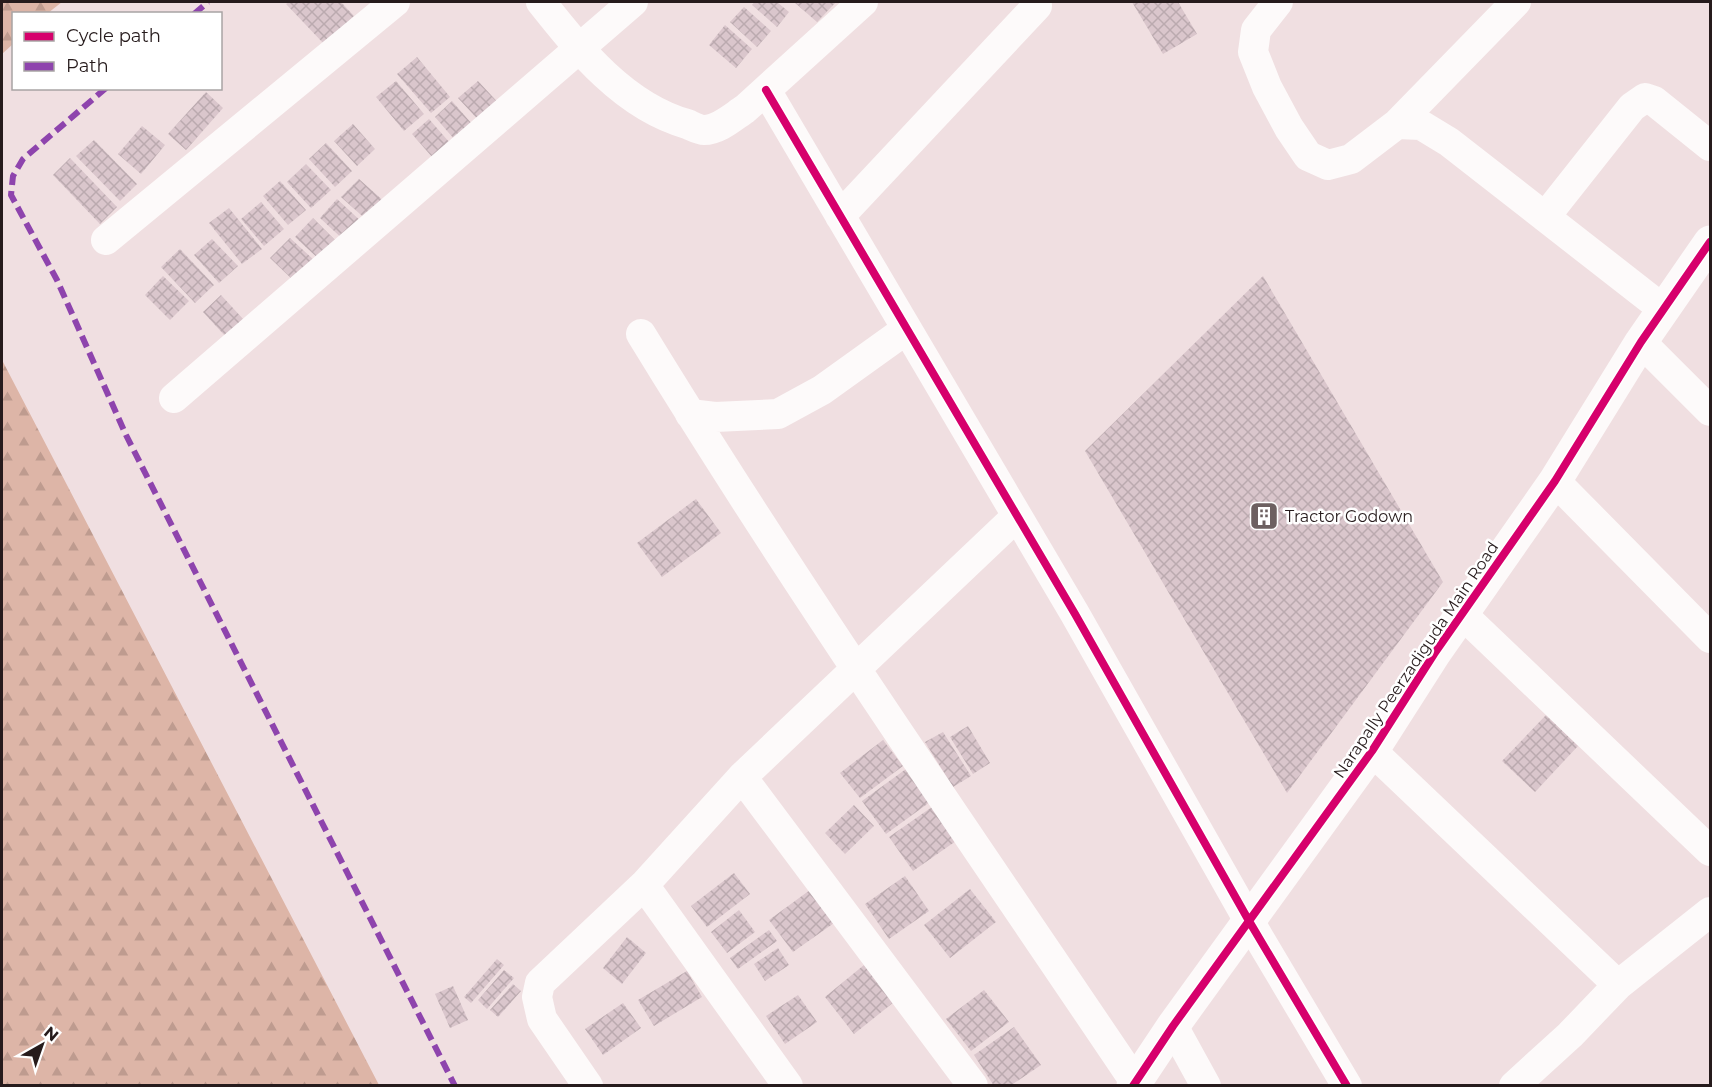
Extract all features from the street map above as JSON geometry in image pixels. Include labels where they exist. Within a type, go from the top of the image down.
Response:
[{"type":"street","points":[[106,240],[395,2]]},
{"type":"street","points":[[541,2],[578,48],[614,82],[666,118],[705,130],[725,123],[745,109],[863,2]]},
{"type":"street","points":[[174,398],[633,2]]},
{"type":"street","points":[[1278,2],[1256,30],[1253,52],[1289,128],[1308,156],[1328,165],[1352,159],[1396,124],[1516,2]]},
{"type":"street","points":[[840,216],[1037,6]]},
{"type":"street","points":[[766,90],[1075,614],[1249,921],[1347,1086]]},
{"type":"street","points":[[1545,217],[1632,107],[1645,98],[1654,101],[1710,146]]},
{"type":"street","points":[[1396,124],[1421,125],[1449,142],[1663,309]]},
{"type":"street","name":"Narapally Peerzadiguda Main Road","points":[[1134,1084],[1173,1026],[1372,751],[1434,654],[1555,481],[1641,342],[1710,242]]},
{"type":"street","points":[[690,414],[716,417],[778,414],[822,390],[907,329]]},
{"type":"street","points":[[641,334],[690,414],[857,669],[1134,1084]]},
{"type":"street","points":[[1641,342],[1710,411]]},
{"type":"street","points":[[1555,481],[1710,638]]},
{"type":"street","points":[[588,1086],[542,1019],[537,997],[540,983],[644,885],[742,777],[1017,516]]},
{"type":"street","points":[[1463,615],[1710,851]]},
{"type":"street","points":[[1372,751],[1618,985]]},
{"type":"street","points":[[742,777],[972,1086]]},
{"type":"street","points":[[644,885],[788,1086]]},
{"type":"street","points":[[1514,1086],[1570,1035],[1618,985],[1710,912]]},
{"type":"street","points":[[1173,1026],[1206,1086]]},
{"type":"green space","points":[[2,2],[62,2],[49,12],[12,12],[12,45],[2,54]]},
{"type":"green space","points":[[2,360],[379,1085],[2,1085]]},
{"type":"building","points":[[289,2],[341,2],[354,16],[324,44],[286,4]]},
{"type":"building","points":[[755,2],[777,2],[789,12],[777,27],[752,5]]},
{"type":"building","points":[[794,2],[836,2],[817,22]]},
{"type":"building","points":[[1132,2],[1178,2],[1197,34],[1163,54]]},
{"type":"building","points":[[744,7],[771,31],[757,47],[730,22]]},
{"type":"building","points":[[725,25],[752,49],[736,68],[709,45]]},
{"type":"building","points":[[417,57],[450,97],[431,113],[397,74]]},
{"type":"building","points":[[396,81],[424,114],[404,131],[376,97]]},
{"type":"building","points":[[478,81],[504,109],[484,126],[458,98]]},
{"type":"building","points":[[206,92],[223,108],[186,150],[168,134]]},
{"type":"building","points":[[452,101],[479,132],[461,147],[435,117]]},
{"type":"building","points":[[429,119],[457,151],[440,166],[412,134]]},
{"type":"building","points":[[353,124],[375,149],[357,166],[334,141]]},
{"type":"building","points":[[142,126],[165,145],[141,174],[118,154]]},
{"type":"building","points":[[94,140],[137,184],[120,201],[76,156]]},
{"type":"building","points":[[326,143],[352,171],[335,187],[309,159]]},
{"type":"building","points":[[70,158],[117,207],[100,224],[53,175]]},
{"type":"building","points":[[306,164],[331,190],[311,208],[287,182]]},
{"type":"building","points":[[359,179],[387,204],[370,223],[341,197]]},
{"type":"building","points":[[280,181],[306,210],[288,225],[263,196]]},
{"type":"building","points":[[337,199],[364,224],[347,243],[320,218]]},
{"type":"building","points":[[261,202],[284,229],[264,246],[241,219]]},
{"type":"building","points":[[229,208],[262,249],[242,264],[209,223]]},
{"type":"building","points":[[313,218],[339,244],[322,262],[295,237]]},
{"type":"building","points":[[290,238],[315,261],[295,282],[270,258]]},
{"type":"building","points":[[212,239],[238,266],[219,283],[194,255]]},
{"type":"building","points":[[180,249],[214,285],[195,303],[161,267]]},
{"type":"building","points":[[163,276],[189,301],[170,320],[145,295]]},
{"type":"building","name":"Tractor Godown","points":[[1263,276],[1443,582],[1287,793],[1085,451]]},
{"type":"building","points":[[221,295],[244,320],[226,337],[203,312]]},
{"type":"building","points":[[696,499],[721,533],[662,577],[637,543]]},
{"type":"building","points":[[1546,715],[1578,746],[1535,792],[1502,761]]},
{"type":"building","points":[[968,726],[990,763],[973,774],[950,737]]},
{"type":"building","points":[[943,732],[971,776],[953,787],[925,742]]},
{"type":"building","points":[[883,740],[903,766],[860,798],[840,773]]},
{"type":"building","points":[[906,769],[930,802],[886,834],[862,801]]},
{"type":"building","points":[[854,805],[874,826],[845,854],[825,833]]},
{"type":"building","points":[[932,807],[956,841],[913,871],[889,837]]},
{"type":"building","points":[[734,873],[750,894],[707,927],[691,906]]},
{"type":"building","points":[[905,876],[929,911],[889,939],[865,904]]},
{"type":"building","points":[[970,889],[996,922],[950,958],[924,925]]},
{"type":"building","points":[[810,890],[834,923],[793,952],[769,920]]},
{"type":"building","points":[[739,910],[755,932],[727,953],[711,932]]},
{"type":"building","points":[[769,930],[777,941],[738,969],[730,958]]},
{"type":"building","points":[[627,937],[646,953],[622,984],[603,968]]},
{"type":"building","points":[[778,948],[789,965],[765,981],[754,964]]},
{"type":"building","points":[[497,959],[504,965],[471,1003],[464,997]]},
{"type":"building","points":[[864,965],[894,1002],[854,1034],[825,997]]},
{"type":"building","points":[[504,970],[514,978],[487,1009],[478,1000]]},
{"type":"building","points":[[687,971],[702,997],[654,1026],[638,1000]]},
{"type":"building","points":[[513,984],[521,991],[498,1017],[490,1010]]},
{"type":"building","points":[[453,986],[468,1020],[450,1028],[435,994]]},
{"type":"building","points":[[984,990],[1009,1022],[971,1051],[946,1019]]},
{"type":"building","points":[[798,995],[817,1022],[785,1044],[766,1016]]},
{"type":"building","points":[[623,1003],[641,1028],[603,1055],[585,1029]]},
{"type":"building","points":[[1014,1027],[1041,1065],[1010,1086],[994,1086],[974,1055]]},
{"type":"marked path","points":[[196,12],[208,2]]},
{"type":"marked path","points":[[104,90],[23,159],[13,176],[11,195],[57,280],[126,435],[455,1086]]},
{"type":"cycle path","points":[[766,90],[1075,614],[1249,921],[1347,1086]]},
{"type":"cycle path","points":[[1133,1086],[1173,1026],[1372,751],[1434,654],[1555,481],[1641,342],[1710,242]]},
{"type":"place","name":"Tractor Godown","points":[[1264,516]]}]
